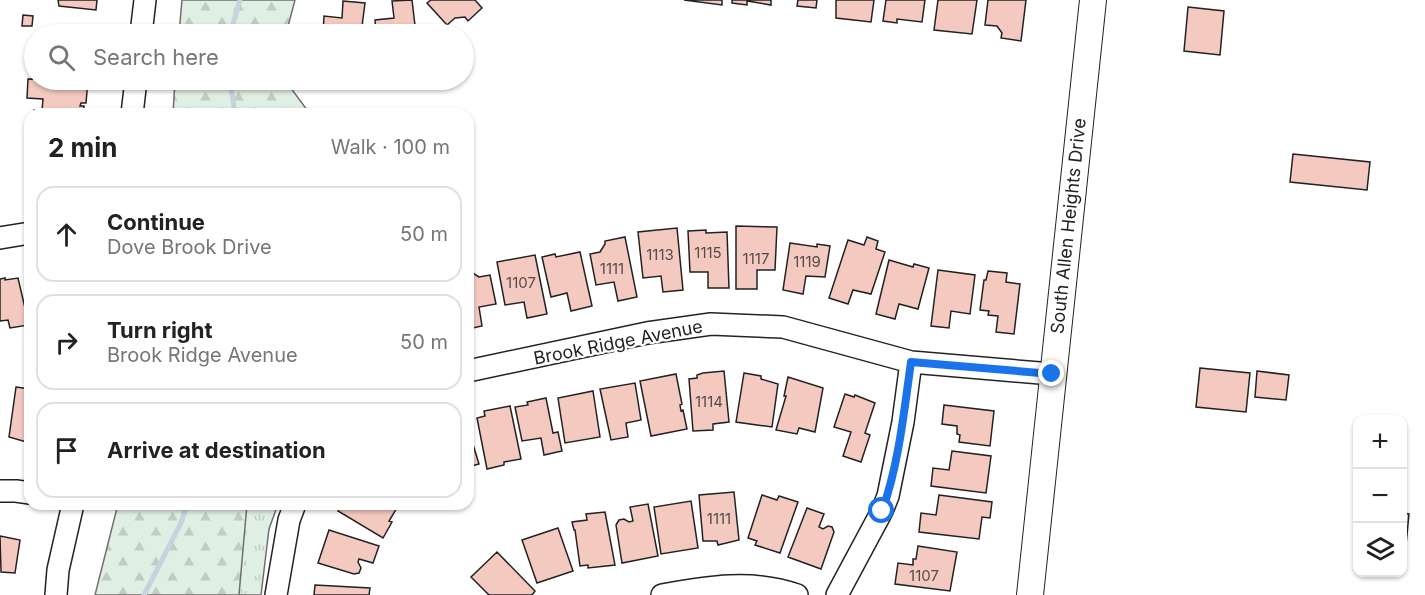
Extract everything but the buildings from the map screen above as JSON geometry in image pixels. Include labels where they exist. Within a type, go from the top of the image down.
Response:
[{"type":"main road","name":"South Allen Heights Drive","points":[[1030,595],[1093,0]]},
{"type":"street","points":[[142,24],[145,0]]},
{"type":"street","points":[[133,108],[135,90]]},
{"type":"street","points":[[0,238],[24,234]]},
{"type":"street","name":"Brook Ridge Avenue","points":[[474,370],[647,333],[711,324],[783,327],[911,362],[1052,374]]},
{"type":"street","points":[[837,595],[888,496],[903,422],[911,362]]},
{"type":"street","points":[[0,491],[24,493]]},
{"type":"street","points":[[56,595],[58,570],[72,510]]},
{"type":"street","points":[[276,595],[293,510]]},
{"type":"street","points":[[662,595],[746,585],[764,586],[796,595]]},
{"type":"green space","points":[[182,0],[295,0],[289,24],[180,24]]},
{"type":"green space","points":[[174,90],[292,90],[306,108],[173,108]]},
{"type":"green space","points":[[116,510],[246,510],[239,595],[95,595]]},
{"type":"green space","points":[[245,510],[276,510],[269,529],[261,595],[237,595]]},
{"type":"waterway","points":[[233,24],[240,0]]},
{"type":"waterway","points":[[231,90],[234,108]]},
{"type":"waterway","points":[[144,595],[181,523],[185,510]]},
{"type":"route","points":[[882,511],[888,496],[903,422],[911,362],[1052,374]]}]
